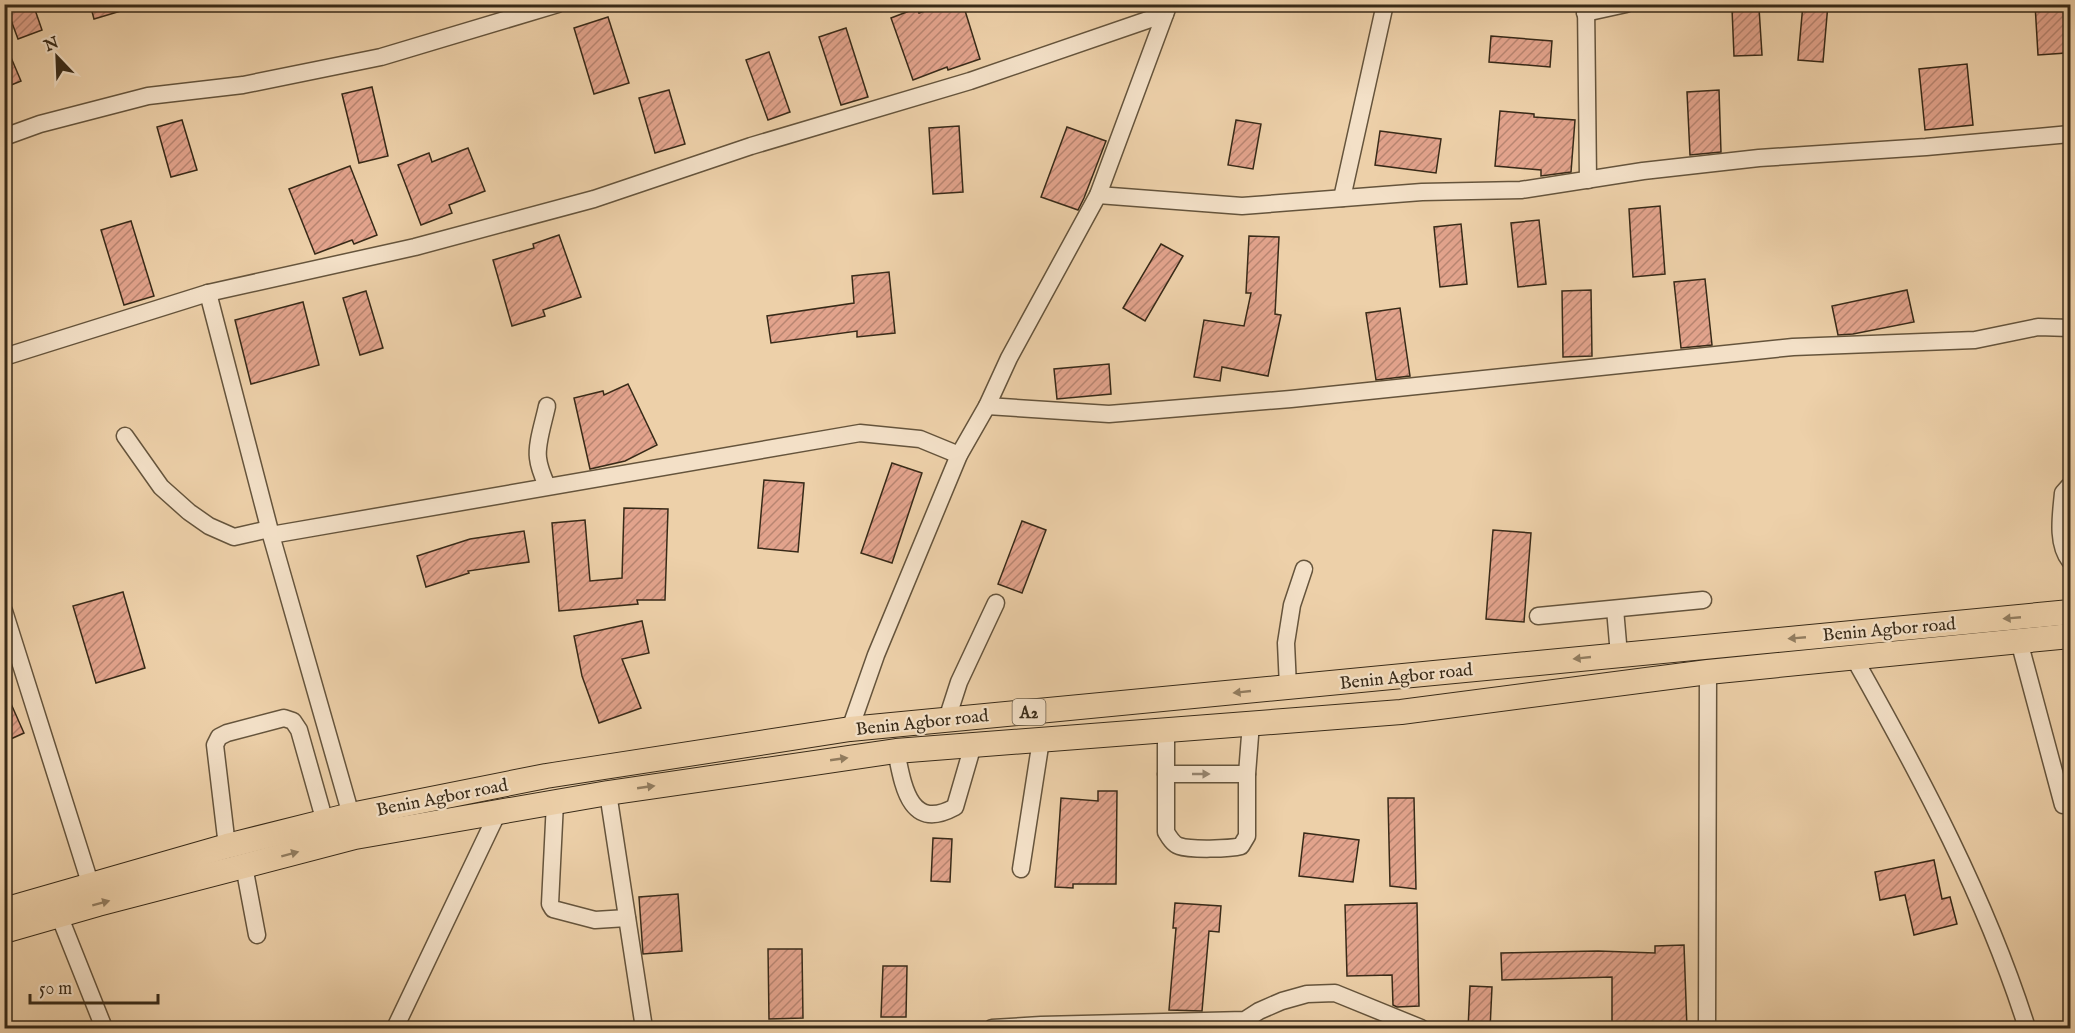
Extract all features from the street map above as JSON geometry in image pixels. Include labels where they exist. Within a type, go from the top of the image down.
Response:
[{"type":"highway","name":"Benin Agbor road","points":[[4,910],[227,846],[351,815],[546,776],[850,729],[2070,612]]},
{"type":"highway","name":"Benin Agbor road","points":[[4,931],[356,837],[608,793],[896,751],[1401,712],[1708,672],[2070,636]]},
{"type":"highway","points":[[1398,677],[1401,712]]},
{"type":"street","points":[[4,136],[40,124],[148,96],[243,85],[381,57],[558,4]]},
{"type":"street","points":[[1342,198],[1385,4]]},
{"type":"street","points":[[1588,180],[1585,9],[1626,4]]},
{"type":"street","points":[[850,729],[876,656],[959,455],[1098,195],[1167,9]]},
{"type":"street","points":[[4,357],[208,293],[415,247],[594,199],[751,146],[970,81],[1167,9]]},
{"type":"street","points":[[1098,195],[1242,206],[1422,192],[1521,190],[1758,158],[1926,147],[2070,134]]},
{"type":"street","points":[[208,293],[270,532],[351,815]]},
{"type":"street","points":[[987,406],[1109,414],[1292,399],[1793,347],[1975,340],[2038,327],[2070,328]]},
{"type":"street","points":[[547,406],[543,432],[538,446],[540,468],[547,486]]},
{"type":"street","points":[[125,436],[161,487],[209,526],[234,537],[860,433],[920,439],[959,455]]},
{"type":"street","points":[[2070,485],[2063,493],[2061,538],[2063,551],[2070,561]]},
{"type":"street","points":[[1288,687],[1286,643],[1292,605],[1304,569]]},
{"type":"street","points":[[1538,616],[1703,600]]},
{"type":"street","points":[[947,719],[959,682],[996,603]]},
{"type":"street","points":[[1615,609],[1619,655]]},
{"type":"street","points":[[4,611],[91,886]]},
{"type":"street","points":[[2019,641],[2063,805]]},
{"type":"street","points":[[1854,658],[1908,755],[1967,875],[2011,976],[2027,1029]]},
{"type":"street","points":[[1707,1029],[1708,672]]},
{"type":"street","points":[[227,846],[215,745],[219,737],[227,733],[284,718],[293,721],[298,730],[325,822]]},
{"type":"street","points":[[1166,730],[1166,832],[1178,846],[1231,849],[1241,846],[1247,836],[1247,774],[1251,723]]},
{"type":"street","points":[[1021,869],[1041,740]]},
{"type":"street","points":[[896,751],[903,786],[911,803],[926,814],[943,813],[955,807],[973,745]]},
{"type":"street","points":[[1166,774],[1247,774]]},
{"type":"street","points":[[608,793],[644,1029]]},
{"type":"street","points":[[555,802],[550,904],[553,909],[595,920],[627,918]]},
{"type":"street","points":[[395,1029],[498,812]]},
{"type":"street","points":[[244,866],[257,935]]},
{"type":"street","points":[[59,915],[104,1029]]},
{"type":"street","points":[[993,1029],[1041,1025],[1245,1020],[1282,1001],[1308,994],[1335,993],[1421,1029]]},
{"type":"building","points":[[5,4],[33,4],[42,30],[18,39]]},
{"type":"building","points":[[90,4],[131,4],[131,8],[94,19]]},
{"type":"building","points":[[945,4],[963,4],[980,59],[948,70],[947,67],[913,80],[891,18],[917,8],[919,13]]},
{"type":"building","points":[[1803,4],[1828,4],[1823,62],[1798,60]]},
{"type":"building","points":[[2035,4],[2063,4],[2066,53],[2038,55]]},
{"type":"building","points":[[1759,8],[1762,55],[1734,56],[1732,9]]},
{"type":"building","points":[[608,17],[629,83],[594,94],[574,28]]},
{"type":"building","points":[[846,28],[868,97],[841,105],[819,37]]},
{"type":"building","points":[[1491,36],[1552,41],[1550,67],[1489,62]]},
{"type":"building","points":[[4,41],[21,81],[4,88]]},
{"type":"building","points":[[769,52],[790,112],[768,120],[746,60]]},
{"type":"building","points":[[1967,64],[1973,125],[1925,130],[1919,69]]},
{"type":"building","points":[[372,87],[388,156],[359,163],[342,94]]},
{"type":"building","points":[[669,90],[685,144],[655,153],[639,98]]},
{"type":"building","points":[[1719,90],[1721,152],[1690,155],[1687,92]]},
{"type":"building","points":[[1500,111],[1534,114],[1534,117],[1575,120],[1571,172],[1541,176],[1541,170],[1495,166]]},
{"type":"building","points":[[182,120],[197,170],[171,177],[157,127]]},
{"type":"building","points":[[1236,120],[1261,124],[1253,169],[1228,165]]},
{"type":"building","points":[[959,126],[963,192],[933,194],[929,128]]},
{"type":"building","points":[[1067,127],[1106,141],[1078,210],[1041,197]]},
{"type":"building","points":[[1380,131],[1441,139],[1436,173],[1375,165]]},
{"type":"building","points":[[468,148],[485,191],[449,205],[452,213],[421,225],[398,165],[429,153],[432,162]]},
{"type":"building","points":[[350,166],[377,235],[354,244],[352,240],[315,254],[289,189]]},
{"type":"building","points":[[1660,206],[1665,274],[1633,277],[1629,209]]},
{"type":"building","points":[[1539,220],[1546,284],[1518,287],[1511,223]]},
{"type":"building","points":[[131,221],[154,296],[124,305],[101,230]]},
{"type":"building","points":[[1461,224],[1467,284],[1440,287],[1434,227]]},
{"type":"building","points":[[559,235],[581,297],[543,310],[545,316],[512,326],[493,260],[534,248],[533,244]]},
{"type":"building","points":[[1249,236],[1279,237],[1275,314],[1281,315],[1268,376],[1222,367],[1220,381],[1194,377],[1204,320],[1244,326],[1251,293],[1246,293]]},
{"type":"building","points":[[1161,244],[1183,256],[1145,321],[1123,308]]},
{"type":"building","points":[[889,272],[895,333],[857,337],[857,331],[771,343],[767,316],[854,303],[852,276]]},
{"type":"building","points":[[1705,279],[1712,345],[1681,348],[1674,282]]},
{"type":"building","points":[[1591,290],[1592,356],[1563,357],[1562,291]]},
{"type":"building","points":[[1907,290],[1914,322],[1838,335],[1832,306]]},
{"type":"building","points":[[366,291],[383,348],[360,355],[343,298]]},
{"type":"building","points":[[303,302],[319,365],[251,384],[235,320]]},
{"type":"building","points":[[1400,308],[1410,376],[1376,380],[1366,313]]},
{"type":"building","points":[[1109,364],[1111,394],[1057,399],[1054,369]]},
{"type":"building","points":[[628,384],[657,445],[625,461],[590,469],[574,398],[603,391],[604,395]]},
{"type":"building","points":[[892,463],[922,473],[892,563],[861,553]]},
{"type":"building","points":[[764,480],[804,483],[798,552],[758,548]]},
{"type":"building","points":[[624,508],[668,509],[665,600],[637,600],[638,604],[559,611],[552,523],[585,520],[590,581],[622,578]]},
{"type":"building","points":[[1022,521],[1046,530],[1022,593],[998,584]]},
{"type":"building","points":[[1493,530],[1531,533],[1524,622],[1486,619]]},
{"type":"building","points":[[524,531],[529,562],[468,571],[469,573],[426,587],[417,556],[470,539]]},
{"type":"building","points":[[123,592],[145,668],[96,683],[73,606]]},
{"type":"building","points":[[642,621],[649,653],[622,659],[641,708],[599,723],[582,676],[574,636]]},
{"type":"building","points":[[4,688],[24,733],[4,742]]},
{"type":"building","points":[[1098,791],[1117,791],[1116,884],[1073,884],[1073,888],[1055,887],[1061,798],[1098,801]]},
{"type":"building","points":[[1388,798],[1414,798],[1416,889],[1390,886]]},
{"type":"building","points":[[1304,833],[1359,840],[1353,882],[1299,876]]},
{"type":"building","points":[[933,838],[952,839],[950,882],[931,881]]},
{"type":"building","points":[[1934,860],[1942,899],[1950,897],[1957,924],[1914,935],[1905,895],[1880,900],[1875,872]]},
{"type":"building","points":[[678,894],[682,951],[643,954],[639,897]]},
{"type":"building","points":[[1175,903],[1221,906],[1219,932],[1209,931],[1202,1011],[1169,1010],[1176,928],[1173,928]]},
{"type":"building","points":[[1417,903],[1419,1006],[1397,1007],[1393,1005],[1392,975],[1347,976],[1345,905]]},
{"type":"building","points":[[1684,945],[1687,1029],[1612,1029],[1612,977],[1502,980],[1501,953],[1598,951],[1655,953],[1655,946]]},
{"type":"building","points":[[768,949],[802,949],[803,1018],[769,1019]]},
{"type":"building","points":[[883,966],[907,966],[906,1017],[881,1017]]},
{"type":"building","points":[[1470,986],[1492,987],[1490,1029],[1468,1029]]}]
